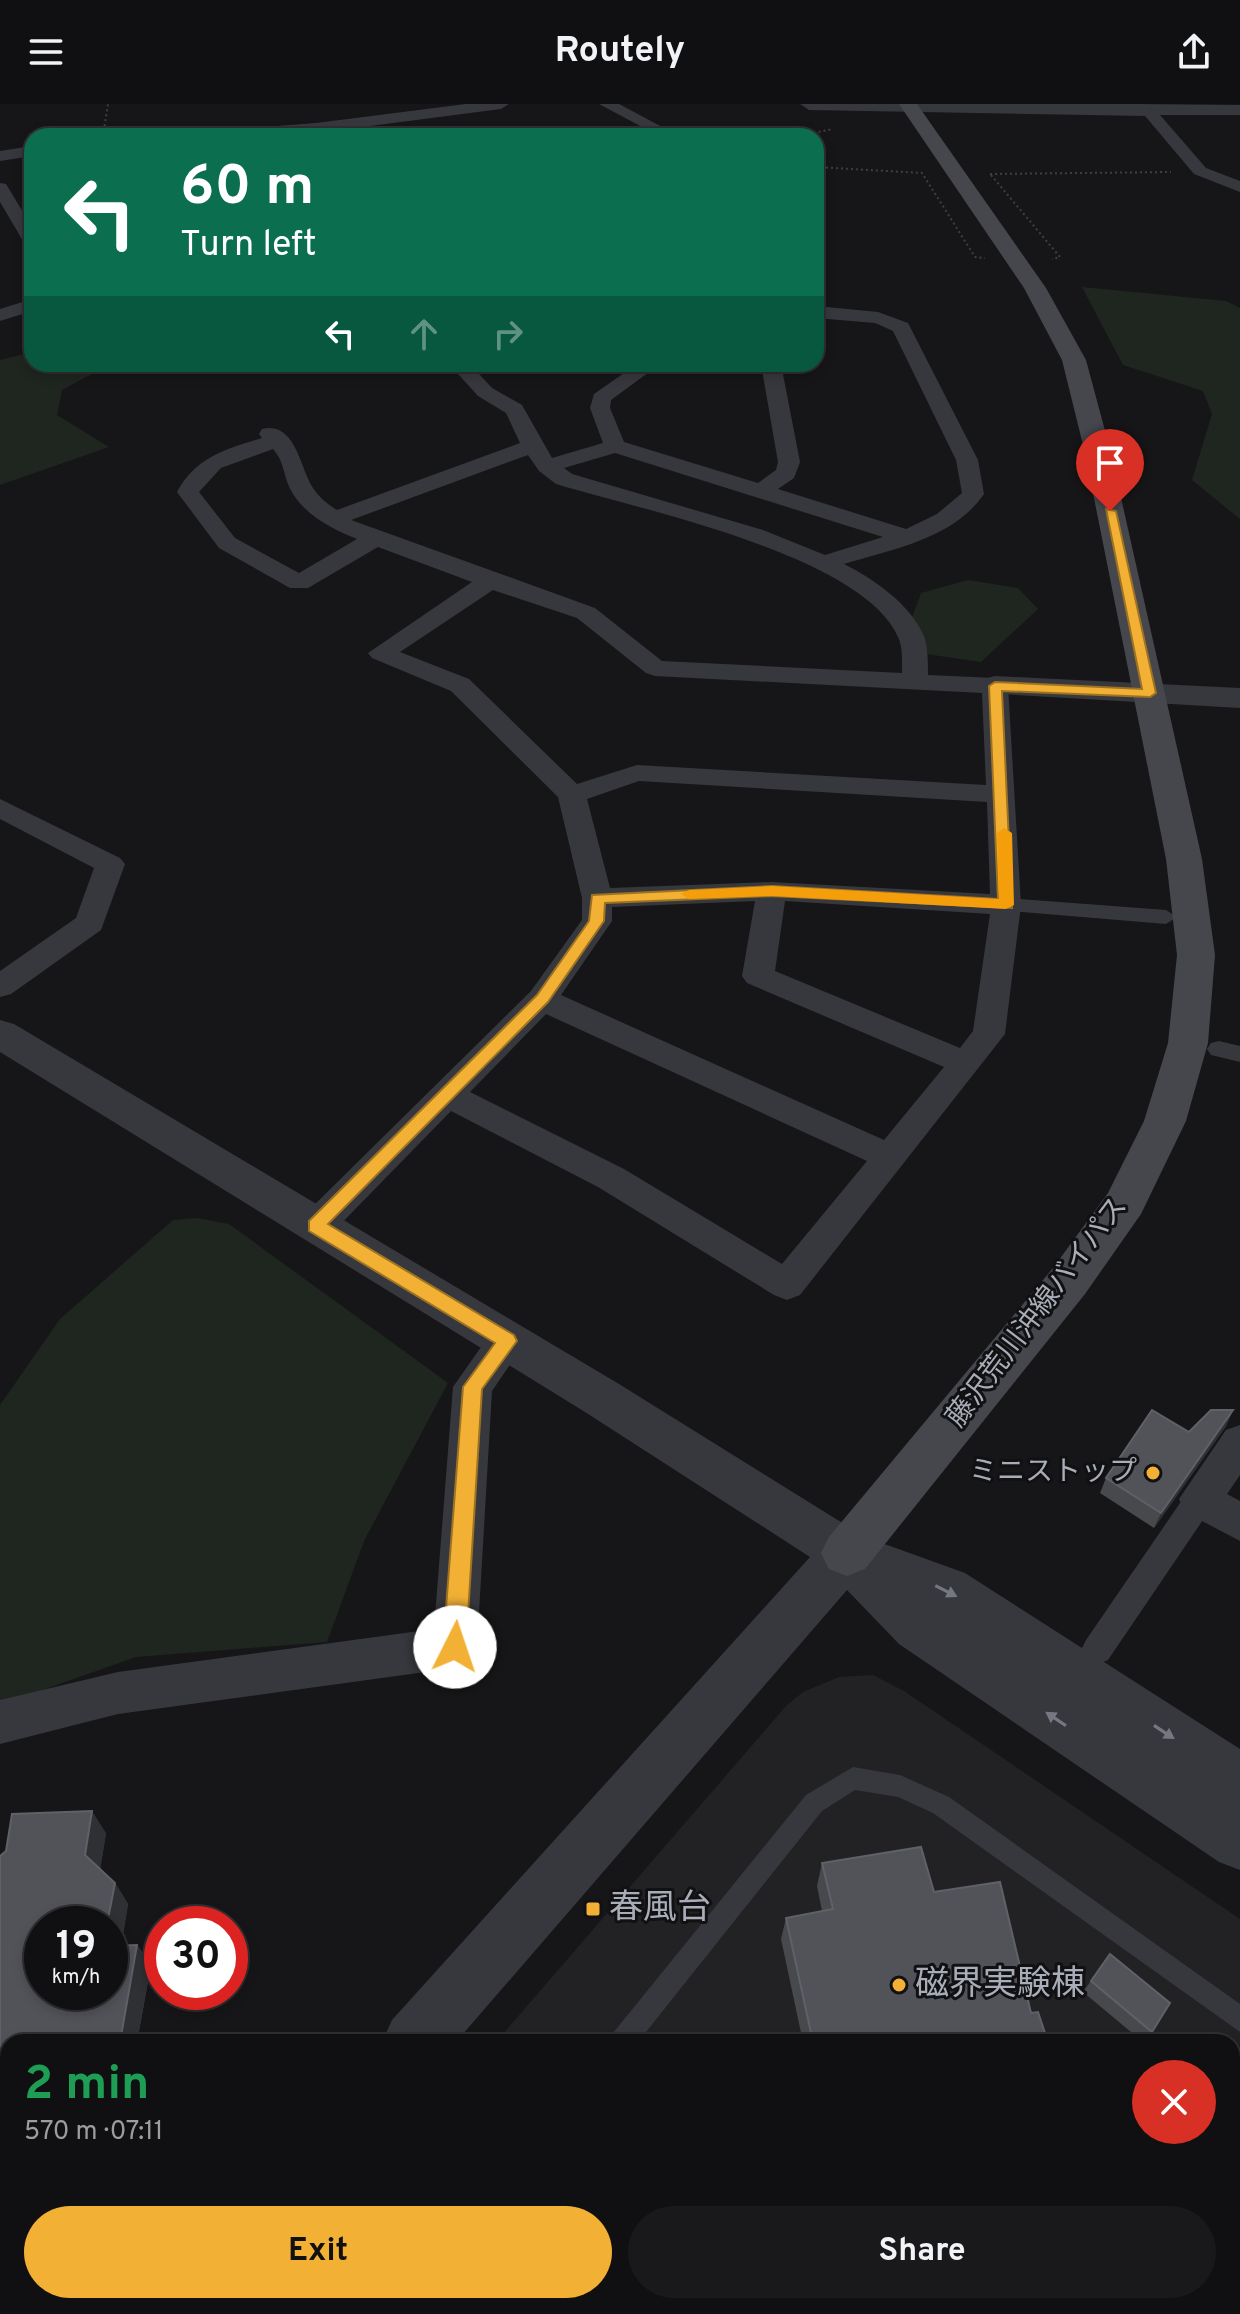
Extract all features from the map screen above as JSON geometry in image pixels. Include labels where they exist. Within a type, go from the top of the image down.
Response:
[{"type":"main road","name":"藤沢荒川沖線バイパス","points":[[847,1553],[1098,1243],[1148,1162],[1165,1121],[1188,1043],[1196,955],[1184,859],[1150,693],[1098,453],[1074,360],[1035,288],[909,105]]},
{"type":"street","points":[[316,128],[501,104]]},
{"type":"street","points":[[607,104],[655,128]]},
{"type":"street","points":[[809,104],[1240,110]]},
{"type":"street","points":[[1144,107],[1200,171],[1240,187]]},
{"type":"street","points":[[0,156],[24,152]]},
{"type":"street","points":[[0,188],[24,227]]},
{"type":"street","points":[[9,240],[24,239]]},
{"type":"street","points":[[0,315],[24,308]]},
{"type":"street","points":[[824,313],[878,318],[901,327],[967,460],[973,494],[964,508],[930,527],[824,563]]},
{"type":"street","points":[[466,372],[485,392],[515,409],[532,446],[547,466],[564,479],[794,548],[849,576],[888,605],[911,636],[916,683]]},
{"type":"street","points":[[615,446],[600,408],[601,398],[638,372]]},
{"type":"street","points":[[760,492],[786,473],[789,462],[772,372]]},
{"type":"street","points":[[376,538],[299,583],[227,543],[188,492],[195,475],[273,437],[291,455],[300,486],[317,507],[334,519],[490,581],[586,613],[655,668],[1240,698]]},
{"type":"street","points":[[334,519],[532,446]]},
{"type":"street","points":[[547,466],[615,446],[904,536]]},
{"type":"street","points":[[316,1226],[542,999],[597,921],[597,898],[572,795],[460,685],[381,653],[490,581]]},
{"type":"street","points":[[448,1095],[611,1178],[787,1285],[892,1158],[963,1062],[989,1034],[1006,905],[1003,794],[995,686]]},
{"type":"street","points":[[572,795],[637,773],[1003,794]]},
{"type":"street","points":[[0,808],[110,864],[90,923],[0,986]]},
{"type":"street","points":[[597,898],[772,891],[1166,917]]},
{"type":"street","points":[[772,891],[758,976],[963,1062]]},
{"type":"street","points":[[542,999],[892,1158]]},
{"type":"street","points":[[0,1034],[507,1341],[847,1553],[946,1590],[1240,1782]]},
{"type":"street","points":[[0,1722],[118,1693],[455,1647],[473,1387],[507,1341]]},
{"type":"street","points":[[1097,1650],[1240,1442]]},
{"type":"street","points":[[1200,1499],[1240,1523]]},
{"type":"street","points":[[847,1553],[918,1627],[1240,1841]]},
{"type":"street","points":[[421,2034],[847,1553]]},
{"type":"lane","points":[[628,2034],[814,1803],[853,1778],[900,1786],[941,1805],[1240,2019]]},
{"type":"path","points":[[104,128],[108,104]]},
{"type":"path","points":[[824,167],[922,173],[975,257],[989,259]]},
{"type":"path","points":[[1052,259],[1060,257],[990,174],[1200,171]]},
{"type":"shaded area","points":[[1082,287],[1226,301],[1240,308],[1240,519],[1192,480],[1212,414],[1203,391],[1123,365]]},
{"type":"shaded area","points":[[24,354],[24,372],[96,372],[62,390],[57,415],[109,447],[0,485],[0,360]]},
{"type":"shaded area","points":[[968,580],[1018,588],[1038,609],[981,662],[926,654],[910,623],[921,593]]},
{"type":"shaded area","points":[[197,1218],[229,1224],[448,1383],[364,1541],[327,1642],[136,1657],[0,1705],[0,1405],[60,1319],[173,1220]]},
{"type":"shaded area","points":[[873,1675],[904,1691],[1240,1919],[1240,2034],[503,2034],[786,1706],[803,1692],[839,1677]]},
{"type":"building","name":"ミニストップ","points":[[1152,1410],[1189,1432],[1211,1410],[1233,1410],[1161,1513],[1106,1478]]},
{"type":"building","points":[[92,1811],[85,1855],[115,1883],[111,1906],[24,1906],[24,2010],[126,2010],[121,2034],[0,2034],[0,1856],[6,1851],[12,1814]]},
{"type":"building","name":"磁界実験棟","points":[[921,1847],[934,1892],[1000,1882],[1031,2013],[1038,2012],[1045,2034],[811,2034],[786,1918],[833,1909],[822,1863]]},
{"type":"building","points":[[128,1945],[137,1945],[128,1996]]},
{"type":"building","points":[[1110,1954],[1170,2003],[1152,2032],[1091,1981]]},
{"type":"slow traffic","points":[[689,894],[772,891],[1006,905],[1004,833]]},
{"type":"place","name":"ミニストップ","points":[[1153,1473]]},
{"type":"place","name":"春風台","points":[[593,1909]]},
{"type":"place","name":"磁界実験棟","points":[[899,1985]]},
{"type":"route","points":[[455,1647],[473,1387],[477,1376],[507,1341],[316,1226],[542,999],[597,921],[597,898],[772,891],[1006,905],[1003,794],[995,686],[1150,693],[1110,511]]}]
